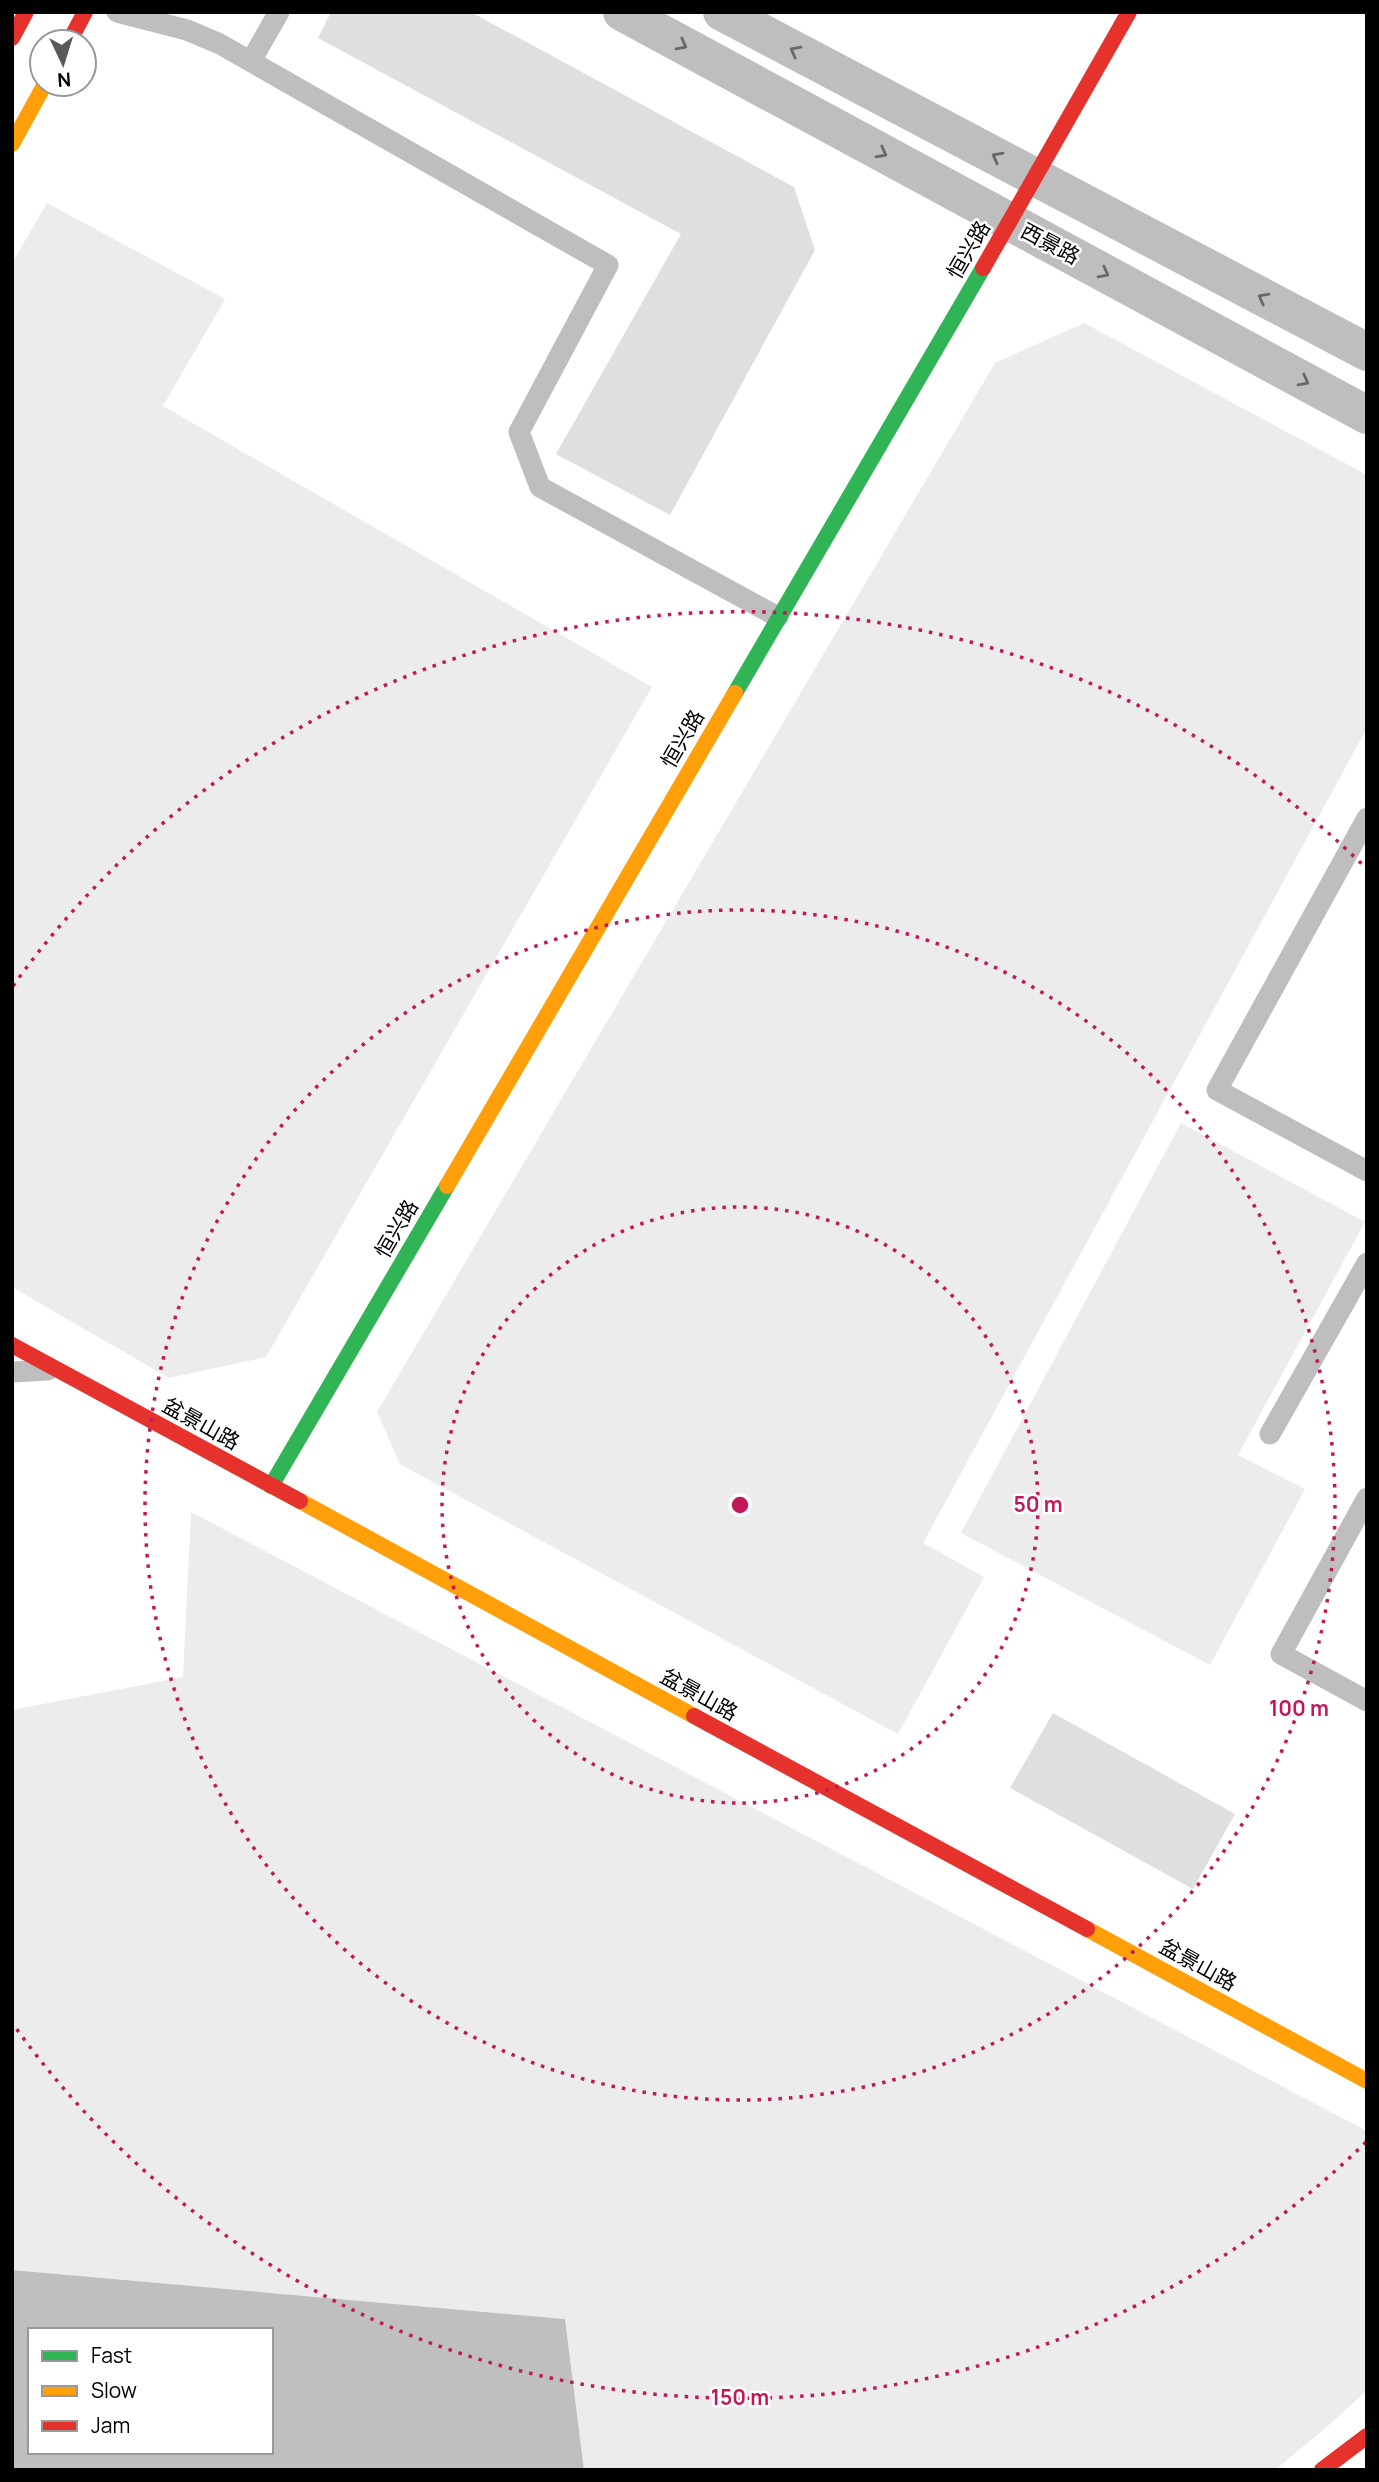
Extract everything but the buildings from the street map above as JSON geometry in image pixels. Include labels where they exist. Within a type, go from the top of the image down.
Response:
[{"type":"main road","points":[[12,38],[26,12]]},
{"type":"main road","points":[[76,28],[85,12]]},
{"type":"main road","name":"恒兴路","points":[[271,1486],[1036,178],[1129,12]]},
{"type":"main road","points":[[12,144],[38,98]]},
{"type":"main road","name":"盆景山路","points":[[12,1345],[1367,2081]]},
{"type":"main road","points":[[1322,2470],[1367,2436]]},
{"type":"street","name":"西景路","points":[[622,12],[1367,415]]},
{"type":"street","points":[[722,12],[1367,352]]},
{"type":"lane","points":[[117,12],[187,30],[220,44],[608,265],[519,432],[540,487],[778,617]]},
{"type":"lane","points":[[251,61],[279,12]]},
{"type":"lane","points":[[1367,818],[1217,1090],[1367,1171]]},
{"type":"lane","points":[[1270,1434],[1367,1263]]},
{"type":"lane","points":[[12,1372],[58,1370]]},
{"type":"lane","points":[[1367,1499],[1281,1654],[1367,1701]]},
{"type":"shaded area","points":[[47,203],[225,299],[163,406],[652,687],[266,1357],[169,1378],[12,1287],[12,263]]},
{"type":"shaded area","points":[[1084,323],[1367,475],[1367,728],[923,1543],[984,1577],[898,1734],[400,1464],[377,1412],[995,363]]},
{"type":"shaded area","points":[[1181,1123],[1365,1222],[1238,1455],[1305,1489],[1210,1665],[961,1533]]},
{"type":"shaded area","points":[[191,1512],[1367,2131],[1367,2390],[1275,2470],[584,2470],[565,2319],[12,2270],[12,1710],[183,1677]]},
{"type":"shaded area","points":[[12,2270],[565,2319],[584,2470],[12,2470]]},
{"type":"traffic: fast","points":[[735,693],[983,268]]},
{"type":"traffic: fast","points":[[271,1486],[447,1186]]},
{"type":"traffic: slow","points":[[12,144],[37,98]]},
{"type":"traffic: slow","points":[[447,1186],[735,693]]},
{"type":"traffic: slow","points":[[300,1501],[694,1716]]},
{"type":"traffic: slow","points":[[1087,1929],[1367,2081]]},
{"type":"traffic: jam","points":[[12,38],[26,12]]},
{"type":"traffic: jam","points":[[76,28],[85,12]]},
{"type":"traffic: jam","points":[[983,268],[1129,12]]},
{"type":"traffic: jam","points":[[12,1345],[300,1501]]},
{"type":"traffic: jam","points":[[694,1716],[1087,1929]]},
{"type":"traffic: jam","points":[[1322,2470],[1367,2436]]}]
